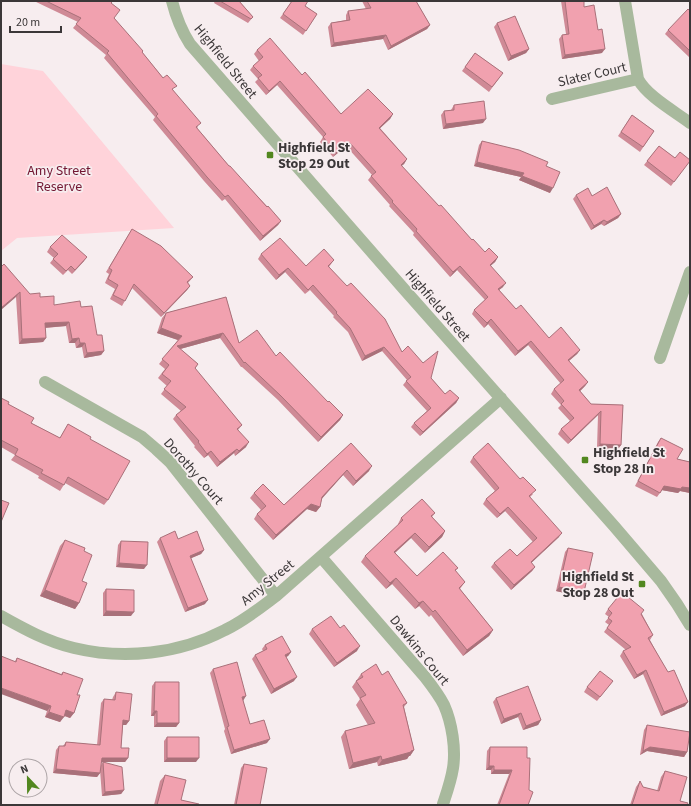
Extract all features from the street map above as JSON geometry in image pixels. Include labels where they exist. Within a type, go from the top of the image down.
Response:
[{"type":"street","name":"Highfield Street","points":[[172,1],[182,32],[190,44],[402,288],[614,526],[661,581],[690,625]]},
{"type":"street","points":[[625,1],[638,79],[649,93],[690,122]]},
{"type":"street","name":"Slater Court","points":[[552,99],[638,79]]},
{"type":"street","points":[[660,358],[690,272]]},
{"type":"street","name":"Dorothy Court","points":[[45,382],[142,437],[156,449],[170,462],[276,596]]},
{"type":"street","name":"Amy Street","points":[[1,616],[46,638],[74,648],[99,652],[124,654],[149,653],[174,649],[202,641],[226,630],[249,616],[276,596],[501,398]]},
{"type":"street","name":"Dawkins Court","points":[[321,557],[436,690],[444,705],[450,721],[454,753],[450,783],[443,804]]},
{"type":"green space","name":"Amy Street Reserve","points":[[1,64],[43,71],[174,228],[17,238],[1,251]]},
{"type":"building","points":[[46,1],[113,1],[111,3],[120,10],[114,18],[143,51],[142,52],[163,78],[167,75],[177,86],[172,89],[201,123],[196,127],[229,166],[281,221],[263,236],[228,195],[225,197],[207,177],[156,116],[158,114],[107,53],[109,51],[76,24],[81,18]]},
{"type":"building","points":[[220,1],[239,1],[253,17],[251,19]]},
{"type":"building","points":[[292,1],[308,1],[305,6],[317,14],[306,31],[283,14]]},
{"type":"building","points":[[367,1],[416,1],[430,25],[391,46],[386,35],[334,43],[331,23],[350,20],[348,11],[371,8]]},
{"type":"building","points":[[565,1],[584,1],[584,7],[594,5],[598,30],[602,29],[605,49],[565,55],[562,35],[569,34]]},
{"type":"building","points":[[688,9],[690,11],[690,51],[668,30]]},
{"type":"building","points":[[515,16],[529,49],[511,56],[497,23]]},
{"type":"building","points":[[270,38],[302,75],[305,72],[341,114],[368,89],[393,114],[379,128],[407,159],[401,165],[439,206],[441,205],[472,240],[473,239],[485,252],[489,248],[498,257],[490,265],[506,283],[498,289],[516,309],[521,305],[549,338],[561,327],[580,350],[568,360],[588,382],[579,390],[591,404],[623,405],[621,445],[600,444],[601,411],[571,440],[561,429],[574,418],[561,404],[564,401],[554,389],[564,380],[531,341],[518,351],[491,319],[487,323],[474,310],[488,297],[460,266],[453,272],[416,231],[417,229],[371,176],[376,172],[349,142],[336,153],[323,137],[326,134],[280,81],[269,91],[258,78],[262,75],[253,66],[263,57],[257,50]]},
{"type":"building","points":[[475,53],[503,73],[492,87],[465,67]]},
{"type":"building","points":[[484,101],[486,119],[446,124],[444,111],[454,110],[454,105]]},
{"type":"building","points":[[632,115],[654,131],[643,147],[621,132]]},
{"type":"building","points":[[482,141],[519,150],[548,162],[546,166],[560,172],[553,188],[522,176],[524,173],[477,162]]},
{"type":"building","points":[[659,146],[675,158],[680,152],[690,160],[674,182],[647,161]]},
{"type":"building","points":[[607,187],[621,214],[607,222],[604,220],[594,226],[576,195],[588,188],[592,196]]},
{"type":"building","points":[[132,229],[161,246],[193,277],[187,282],[190,286],[164,313],[134,284],[125,301],[113,295],[118,285],[108,279],[112,270],[109,268]]},
{"type":"building","points":[[62,235],[87,257],[75,270],[71,266],[66,271],[53,259],[58,254],[50,247]]},
{"type":"building","points":[[280,238],[306,266],[324,249],[334,260],[328,266],[347,286],[351,283],[385,319],[402,352],[408,346],[423,363],[438,351],[431,378],[445,394],[450,390],[459,398],[423,432],[414,423],[431,408],[406,381],[411,377],[384,347],[365,356],[350,328],[313,285],[308,290],[288,268],[279,275],[261,254]]},
{"type":"building","points":[[4,264],[30,294],[40,293],[40,297],[54,296],[54,305],[80,301],[81,307],[92,306],[97,335],[102,335],[104,351],[87,353],[85,343],[80,343],[79,338],[72,339],[69,322],[45,323],[46,338],[22,339],[20,292],[1,308],[1,267]]},
{"type":"building","points":[[226,297],[239,343],[257,330],[276,356],[280,352],[328,402],[329,401],[343,415],[321,437],[281,396],[245,362],[244,363],[223,333],[177,346],[198,364],[195,368],[242,425],[237,429],[249,442],[239,451],[237,449],[220,462],[211,451],[207,454],[198,442],[199,441],[176,415],[186,407],[164,389],[171,381],[162,374],[169,365],[162,359],[182,336],[161,328],[166,313]]},
{"type":"building","points":[[1,398],[9,402],[8,404],[34,418],[31,423],[60,438],[68,424],[91,437],[90,439],[130,461],[108,500],[68,477],[64,485],[41,473],[43,470],[15,455],[18,449],[1,440]]},
{"type":"building","points":[[661,438],[683,449],[677,459],[690,462],[690,488],[682,487],[681,489],[664,486],[660,493],[638,481]]},
{"type":"building","points":[[351,443],[372,466],[356,481],[347,470],[322,497],[320,507],[311,504],[276,535],[257,514],[266,506],[254,493],[263,484],[284,505]]},
{"type":"building","points":[[488,443],[520,479],[523,477],[536,490],[529,496],[562,533],[531,562],[535,567],[514,585],[494,563],[510,549],[517,556],[537,538],[508,507],[500,514],[486,499],[499,488],[473,457]]},
{"type":"building","points":[[422,499],[435,513],[431,516],[445,531],[429,547],[415,533],[394,552],[417,576],[443,552],[458,568],[455,570],[465,582],[459,588],[493,630],[467,650],[435,610],[433,612],[423,601],[419,603],[396,578],[390,583],[365,556],[403,520],[401,518]]},
{"type":"building","points":[[1,500],[9,503],[1,522]]},
{"type":"building","points":[[175,531],[178,539],[197,531],[204,550],[190,556],[208,600],[188,608],[160,538]]},
{"type":"building","points":[[65,540],[85,548],[84,551],[92,555],[82,581],[87,583],[79,603],[45,590]]},
{"type":"building","points":[[121,541],[148,542],[147,565],[119,563]]},
{"type":"building","points":[[568,548],[593,553],[584,592],[559,587]]},
{"type":"building","points":[[106,589],[134,590],[134,612],[106,611]]},
{"type":"building","points":[[622,592],[644,610],[641,614],[653,635],[648,638],[668,672],[674,670],[688,702],[664,712],[646,670],[637,675],[623,651],[631,647],[607,628],[612,621],[608,618],[612,613],[608,609]]},
{"type":"building","points":[[331,616],[340,628],[344,625],[360,646],[337,663],[312,629]]},
{"type":"building","points":[[282,636],[291,652],[285,655],[297,677],[274,689],[255,655],[267,649],[265,645]]},
{"type":"building","points":[[1,656],[16,662],[17,658],[62,675],[63,672],[83,679],[77,695],[80,695],[74,713],[66,710],[64,717],[49,712],[51,706],[1,688]]},
{"type":"building","points":[[237,662],[246,696],[242,697],[250,724],[264,720],[270,739],[234,750],[213,669]]},
{"type":"building","points":[[376,664],[382,675],[388,671],[407,703],[403,705],[414,750],[382,760],[381,756],[353,763],[345,731],[375,723],[360,698],[366,695],[356,681],[363,677],[361,674]]},
{"type":"building","points":[[600,671],[613,681],[600,697],[587,687]]},
{"type":"building","points":[[155,682],[179,682],[179,723],[157,723],[157,711],[154,711]]},
{"type":"building","points":[[528,686],[541,720],[526,726],[521,713],[504,719],[496,698]]},
{"type":"building","points":[[116,692],[132,694],[129,721],[123,720],[121,748],[129,748],[128,758],[102,758],[100,773],[56,769],[59,746],[65,746],[66,742],[100,745],[104,699],[115,700]]},
{"type":"building","points":[[647,725],[690,732],[687,752],[650,747],[643,751]]},
{"type":"building","points":[[167,737],[199,737],[199,758],[167,758]]},
{"type":"building","points":[[490,747],[527,747],[527,758],[530,758],[529,790],[533,792],[528,805],[499,805],[512,770],[494,770],[494,766],[489,766]]},
{"type":"building","points":[[103,762],[122,767],[124,790],[105,792]]},
{"type":"building","points":[[244,764],[267,768],[260,805],[236,805]]},
{"type":"building","points":[[665,771],[687,777],[680,801],[688,803],[687,805],[632,805],[640,781],[643,787],[659,791]]},
{"type":"building","points":[[165,775],[186,780],[181,800],[199,805],[157,805]]},
{"type":"place","name":"Highfield St Stop 29 Out","points":[[270,155]]},
{"type":"place","name":"Highfield St Stop 28 In","points":[[585,460]]},
{"type":"place","name":"Highfield St Stop 28 Out","points":[[642,584]]}]
